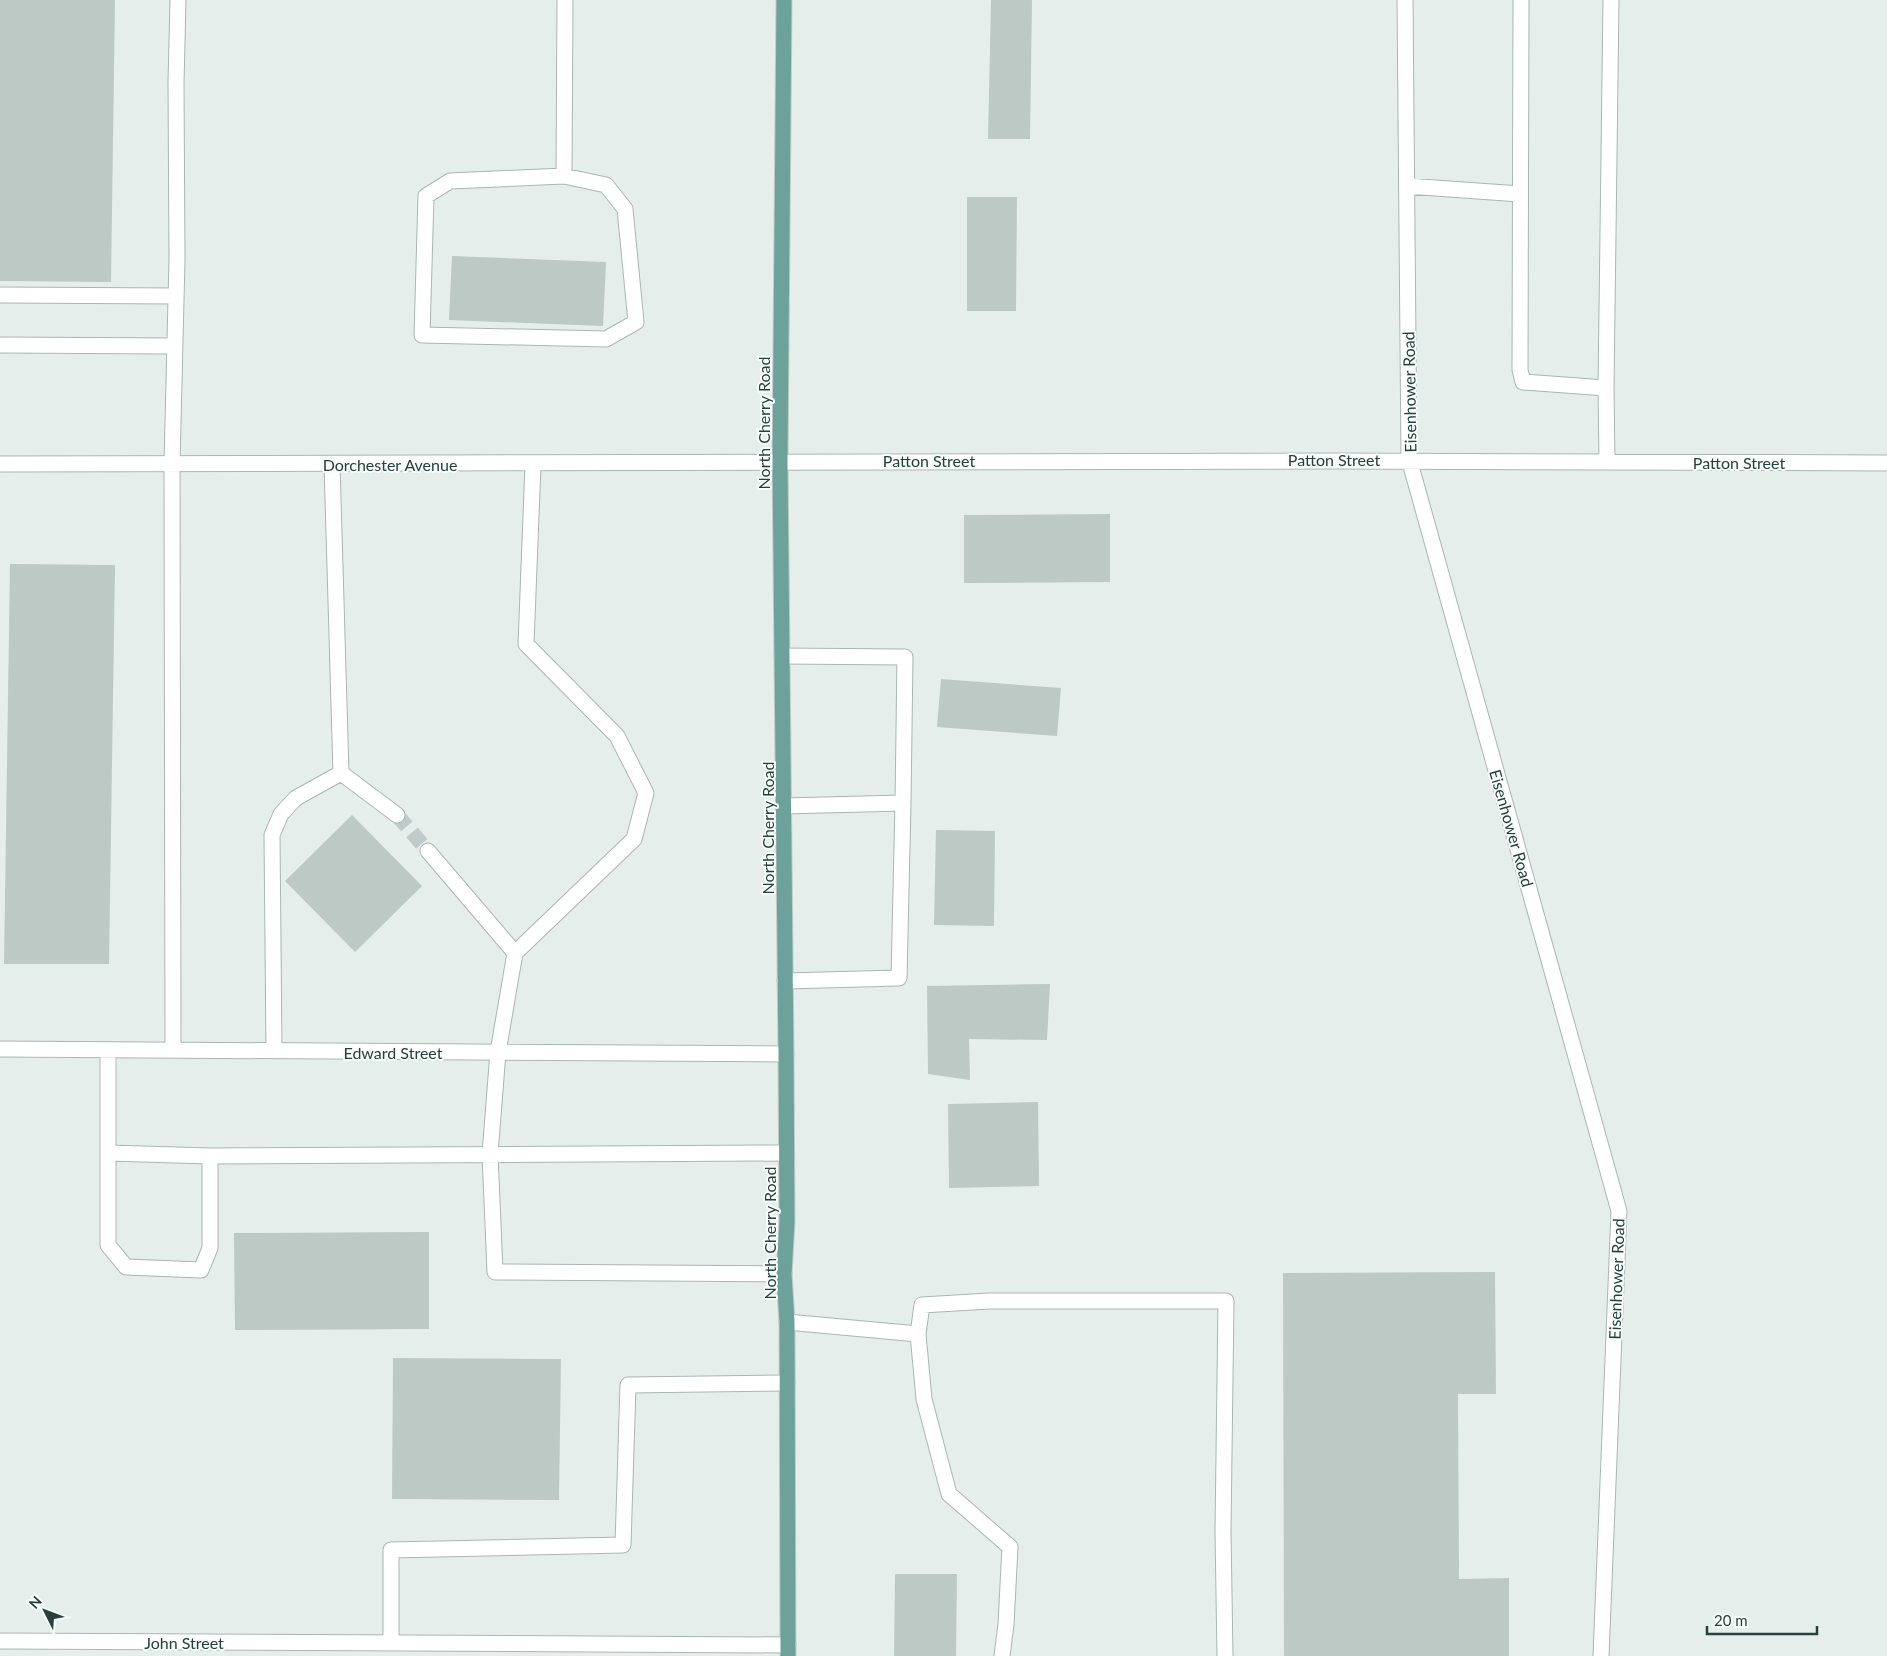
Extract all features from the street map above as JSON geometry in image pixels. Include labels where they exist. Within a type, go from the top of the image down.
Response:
[{"type":"main road","name":"North Cherry Road","points":[[784,0],[780,461],[786,1054],[787,1222],[784,1274],[787,1322],[788,1650]]},
{"type":"street","points":[[173,1050],[172,464],[176,296],[178,0]]},
{"type":"street","points":[[564,176],[565,0]]},
{"type":"street","name":"Eisenhower Road","points":[[1405,0],[1410,459],[1619,1211],[1601,1656]]},
{"type":"street","points":[[1521,0],[1520,370],[1523,382],[1606,388]]},
{"type":"street","points":[[1607,461],[1606,388],[1611,0]]},
{"type":"street","points":[[564,176],[606,185],[625,208],[636,322],[606,338],[422,335],[426,196],[450,181],[564,176]]},
{"type":"street","points":[[1407,186],[1520,194]]},
{"type":"street","points":[[0,295],[176,296]]},
{"type":"street","points":[[0,345],[174,346]]},
{"type":"street","name":"Patton Street","points":[[780,461],[1410,459],[1887,463]]},
{"type":"street","name":"Dorchester Avenue","points":[[0,464],[533,464],[780,461]]},
{"type":"street","points":[[332,464],[341,773]]},
{"type":"street","points":[[533,464],[526,644],[617,736],[646,793],[634,838],[514,953],[498,1052],[490,1154],[495,1272],[784,1274]]},
{"type":"street","points":[[782,656],[905,657],[899,978],[785,981]]},
{"type":"street","points":[[341,773],[397,815]]},
{"type":"street","points":[[274,1051],[272,835],[281,814],[296,798],[341,773]]},
{"type":"street","points":[[784,806],[903,803]]},
{"type":"street","points":[[428,851],[514,953]]},
{"type":"street","name":"Edward Street","points":[[0,1049],[786,1054]]},
{"type":"street","points":[[108,1050],[108,1245],[126,1267],[201,1270],[210,1248],[210,1156]]},
{"type":"street","points":[[108,1153],[210,1156],[786,1153]]},
{"type":"street","points":[[1002,1656],[1006,1624],[1010,1547],[949,1494],[924,1399],[918,1334],[922,1305],[989,1301],[1226,1301],[1223,1531],[1225,1656]]},
{"type":"street","points":[[787,1322],[918,1334]]},
{"type":"street","points":[[391,1643],[391,1550],[623,1545],[628,1385],[787,1383]]},
{"type":"street","name":"John Street","points":[[0,1641],[391,1643],[423,1649],[788,1650]]},
{"type":"building","points":[[0,0],[115,0],[111,282],[0,281]]},
{"type":"building","points":[[991,0],[1032,0],[1030,139],[988,139]]},
{"type":"building","points":[[967,197],[1017,197],[1016,311],[967,311]]},
{"type":"building","points":[[452,256],[606,262],[603,326],[449,320]]},
{"type":"building","points":[[1110,514],[1110,582],[964,583],[964,515]]},
{"type":"building","points":[[10,564],[115,565],[109,964],[4,964]]},
{"type":"building","points":[[941,679],[1061,688],[1057,736],[937,727]]},
{"type":"building","points":[[352,815],[422,886],[355,952],[285,881]]},
{"type":"building","points":[[936,830],[995,831],[994,926],[934,925]]},
{"type":"building","points":[[1050,984],[1047,1040],[969,1039],[970,1080],[928,1074],[927,986]]},
{"type":"building","points":[[1038,1102],[1039,1186],[949,1188],[948,1104]]},
{"type":"building","points":[[429,1232],[429,1329],[235,1330],[234,1233]]},
{"type":"building","points":[[1495,1272],[1496,1394],[1458,1394],[1459,1579],[1509,1578],[1509,1656],[1284,1656],[1283,1273]]},
{"type":"building","points":[[393,1358],[561,1359],[559,1500],[392,1499]]},
{"type":"building","points":[[895,1574],[957,1574],[956,1656],[894,1656]]},
{"type":"tunnel","points":[[397,815],[428,851]]}]
